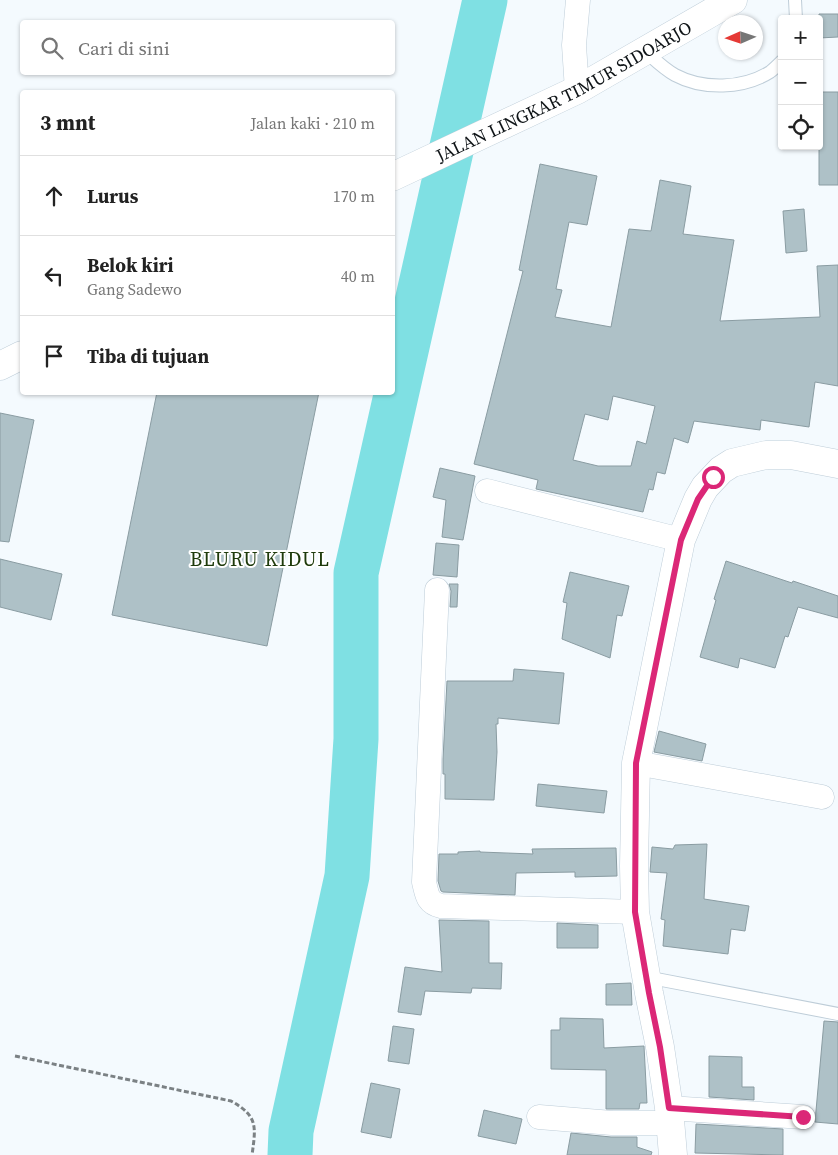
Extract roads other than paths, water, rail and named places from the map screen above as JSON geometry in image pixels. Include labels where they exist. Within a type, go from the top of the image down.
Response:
[{"type":"street","points":[[577,90],[574,45],[578,0]]},
{"type":"street","name":"JALAN LINGKAR TIMUR SIDOARJO","points":[[395,176],[552,100],[577,90],[733,0]]},
{"type":"street","points":[[0,366],[20,357]]},
{"type":"street","points":[[673,1155],[660,1047],[635,912],[636,763],[681,540],[705,487],[721,470],[732,463],[766,455],[791,455],[838,464]]},
{"type":"street","points":[[487,491],[681,540]]},
{"type":"street","points":[[437,590],[424,882],[428,899],[434,905],[441,906],[635,912]]},
{"type":"street","points":[[636,763],[822,797]]},
{"type":"street","points":[[539,1117],[612,1123],[669,1116],[803,1117]]},
{"type":"lane","points":[[795,0],[796,15]]},
{"type":"lane","points":[[645,51],[674,75],[694,83],[708,85],[733,85],[751,80],[769,72],[778,64]]},
{"type":"lane","points":[[646,977],[838,1014]]},
{"type":"waterway","points":[[290,1155],[291,1131],[347,876],[356,739],[356,573],[485,0]]},
{"type":"district","name":"BLURU KIDUL","points":[[260,559]]}]
